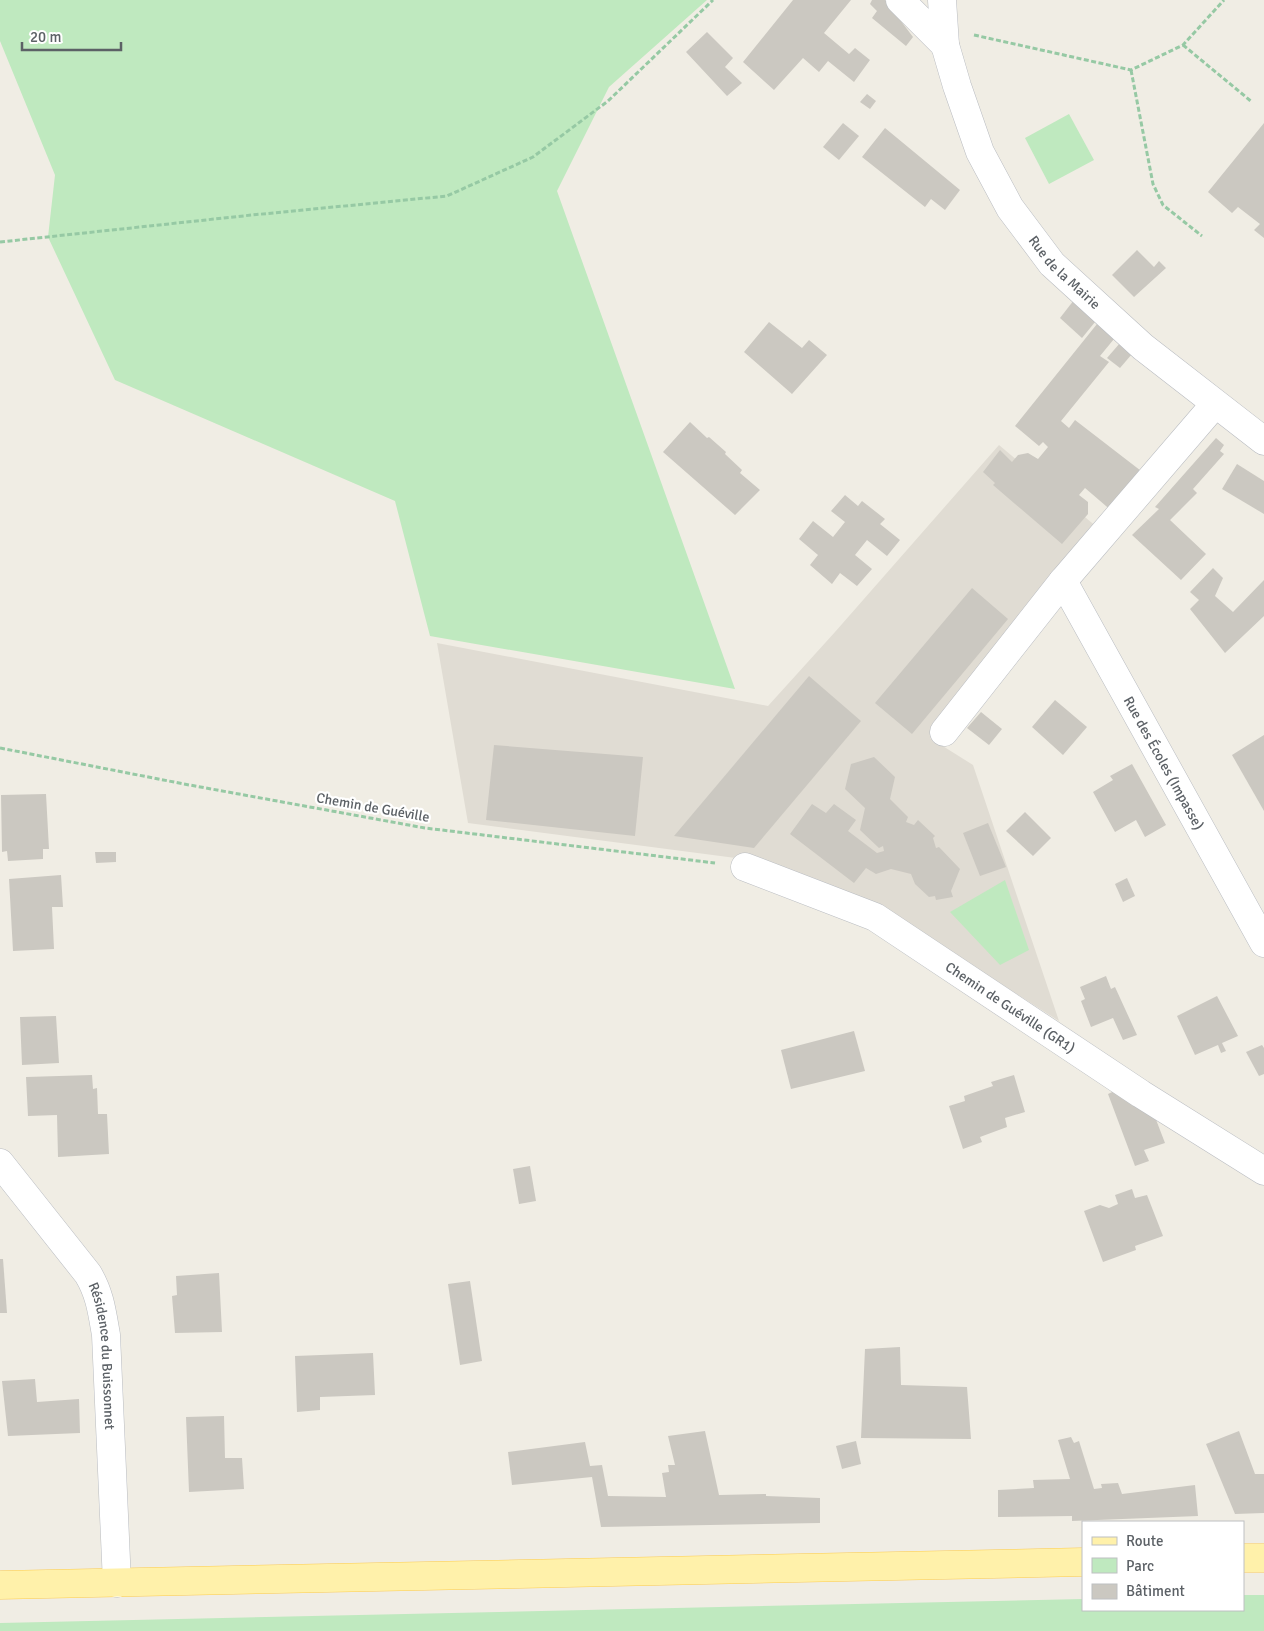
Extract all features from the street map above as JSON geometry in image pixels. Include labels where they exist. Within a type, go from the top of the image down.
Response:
[{"type":"main road","points":[[1244,1558],[1264,1558]]},
{"type":"main road","points":[[0,1585],[1082,1562]]},
{"type":"street","points":[[900,0],[945,44]]},
{"type":"street","name":"Rue de la Mairie","points":[[942,0],[945,44],[956,86],[980,152],[1010,208],[1052,264],[1143,347],[1264,441]]},
{"type":"street","points":[[944,732],[1064,581],[1215,404]]},
{"type":"street","name":"Rue des Écoles (Impasse)","points":[[1064,581],[1264,943]]},
{"type":"street","name":"Chemin de Guéville (GR1)","points":[[745,867],[875,917],[1141,1094],[1264,1171]]},
{"type":"street","name":"Résidence du Buissonnet","points":[[0,1163],[88,1274],[96,1288],[101,1304],[106,1335],[117,1583]]},
{"type":"path","points":[[0,242],[447,196],[533,157],[608,101],[713,0]]},
{"type":"path","points":[[974,35],[1131,70],[1183,45],[1224,0]]},
{"type":"path","points":[[1183,45],[1252,102]]},
{"type":"path","points":[[1131,70],[1153,184],[1163,205],[1202,236]]},
{"type":"path","name":"Chemin de Guéville","points":[[0,748],[425,828],[745,867]]},
{"type":"shaded area","points":[[999,445],[1098,528],[930,738],[973,765],[1059,1021],[880,907],[751,860],[468,823],[437,643],[768,706]]},
{"type":"green space","points":[[0,0],[707,0],[609,87],[557,191],[735,689],[430,636],[395,501],[115,380],[48,237],[55,175],[0,41]]},
{"type":"green space","points":[[1069,114],[1094,160],[1049,184],[1025,138]]},
{"type":"green space","points":[[1005,880],[1029,950],[1000,965],[950,912]]},
{"type":"green space","points":[[1244,1595],[1264,1595],[1264,1631],[0,1631],[0,1623],[1082,1599],[1082,1611],[1244,1611]]},
{"type":"building","points":[[793,0],[851,0],[824,33],[849,54],[855,48],[870,60],[854,82],[828,61],[819,72],[803,58],[774,90],[743,62]]},
{"type":"building","points":[[872,0],[885,0],[913,37],[906,46],[872,18],[877,11],[870,4]]},
{"type":"building","points":[[707,32],[733,58],[725,67],[742,83],[727,96],[686,52]]},
{"type":"building","points":[[867,94],[876,101],[870,109],[860,102]]},
{"type":"building","points":[[843,123],[859,136],[839,160],[823,147]]},
{"type":"building","points":[[1264,123],[1264,238],[1254,230],[1260,224],[1238,207],[1232,213],[1208,192]]},
{"type":"building","points":[[885,128],[960,190],[945,210],[931,199],[925,207],[862,157]]},
{"type":"building","points":[[1137,250],[1154,267],[1159,261],[1166,268],[1134,297],[1112,275]]},
{"type":"building","points":[[1074,300],[1095,322],[1082,338],[1060,318]]},
{"type":"building","points":[[769,322],[802,348],[809,340],[827,355],[792,394],[744,352]]},
{"type":"building","points":[[1097,324],[1114,339],[1100,356],[1109,362],[1061,421],[1069,428],[1075,420],[1145,474],[1113,512],[1085,488],[1079,495],[1088,502],[1088,514],[1062,544],[993,485],[995,483],[983,472],[1000,450],[1012,462],[1018,455],[1028,453],[1038,459],[1048,447],[1043,442],[1039,446],[1015,426]]},
{"type":"building","points":[[1120,343],[1132,354],[1120,368],[1107,358]]},
{"type":"building","points":[[690,422],[726,452],[725,454],[742,470],[740,473],[760,490],[735,515],[663,452]]},
{"type":"building","points":[[1216,438],[1224,445],[1220,451],[1224,454],[1193,489],[1197,493],[1170,520],[1206,554],[1181,580],[1132,535],[1159,509],[1155,507]]},
{"type":"building","points":[[1237,464],[1264,481],[1264,514],[1222,489]]},
{"type":"building","points":[[845,495],[858,506],[862,501],[885,519],[880,524],[900,540],[887,556],[867,540],[855,555],[872,569],[857,586],[840,573],[832,584],[810,565],[818,555],[799,539],[813,521],[833,537],[845,522],[831,511]]},
{"type":"building","points":[[1213,568],[1223,578],[1215,596],[1233,612],[1264,580],[1264,616],[1225,653],[1190,609],[1199,600],[1190,592]]},
{"type":"building","points":[[972,588],[1008,619],[912,734],[875,703]]},
{"type":"building","points":[[809,676],[861,721],[754,848],[674,836]]},
{"type":"building","points":[[1055,700],[1087,727],[1063,755],[1032,727]]},
{"type":"building","points":[[981,712],[1002,729],[989,745],[967,728]]},
{"type":"building","points":[[1264,735],[1264,811],[1232,755]]},
{"type":"building","points":[[494,745],[643,757],[635,836],[486,820]]},
{"type":"building","points":[[874,757],[895,777],[890,799],[908,817],[906,822],[914,825],[918,820],[935,836],[933,838],[936,848],[939,847],[960,869],[951,891],[953,897],[936,900],[935,896],[929,897],[915,884],[911,874],[891,869],[876,874],[866,868],[854,883],[790,834],[812,804],[826,813],[834,804],[856,820],[848,831],[877,853],[884,851],[883,846],[879,848],[860,830],[865,808],[845,789],[851,764]]},
{"type":"building","points":[[1132,764],[1166,825],[1145,837],[1136,820],[1115,832],[1093,792],[1113,780],[1110,776]]},
{"type":"building","points":[[46,794],[49,849],[43,849],[43,859],[8,861],[7,851],[2,852],[1,795]]},
{"type":"building","points":[[1025,812],[1051,838],[1033,856],[1006,831]]},
{"type":"building","points":[[988,823],[1006,867],[980,876],[963,833]]},
{"type":"building","points":[[95,852],[116,852],[116,862],[96,863]]},
{"type":"building","points":[[61,875],[63,907],[52,907],[54,949],[13,951],[9,879]]},
{"type":"building","points":[[1127,878],[1135,896],[1123,902],[1115,884]]},
{"type":"building","points":[[1106,976],[1111,989],[1115,987],[1137,1035],[1123,1040],[1113,1018],[1091,1027],[1081,1001],[1085,999],[1080,987]]},
{"type":"building","points":[[1217,996],[1238,1036],[1222,1043],[1226,1051],[1221,1053],[1218,1045],[1195,1055],[1177,1016]]},
{"type":"building","points":[[56,1016],[59,1063],[22,1065],[20,1017]]},
{"type":"building","points":[[854,1031],[865,1071],[791,1089],[781,1050]]},
{"type":"building","points":[[1262,1045],[1264,1048],[1264,1074],[1259,1076],[1246,1052]]},
{"type":"building","points":[[92,1075],[93,1089],[97,1088],[98,1114],[107,1114],[109,1154],[58,1157],[57,1115],[28,1116],[26,1077]]},
{"type":"building","points":[[1014,1075],[1025,1112],[1005,1118],[1007,1127],[980,1137],[982,1142],[963,1149],[949,1106],[965,1101],[964,1096],[993,1086],[991,1082]]},
{"type":"building","points":[[1123,1087],[1150,1104],[1165,1143],[1144,1150],[1149,1161],[1135,1166],[1108,1094]]},
{"type":"building","points":[[530,1166],[536,1201],[519,1204],[513,1169]]},
{"type":"building","points":[[1132,1189],[1135,1198],[1147,1195],[1163,1236],[1135,1246],[1136,1250],[1103,1262],[1084,1211],[1100,1205],[1109,1208],[1118,1204],[1115,1195]]},
{"type":"building","points":[[0,1259],[3,1259],[7,1313],[0,1313]]},
{"type":"building","points":[[219,1273],[222,1332],[175,1333],[172,1296],[177,1295],[176,1276]]},
{"type":"building","points":[[470,1281],[482,1361],[460,1365],[448,1284]]},
{"type":"building","points":[[900,1347],[901,1385],[967,1387],[971,1439],[861,1438],[865,1349]]},
{"type":"building","points":[[373,1353],[375,1395],[320,1397],[320,1410],[297,1412],[295,1356]]},
{"type":"building","points":[[35,1379],[37,1402],[79,1399],[80,1433],[8,1436],[2,1381]]},
{"type":"building","points":[[224,1416],[225,1458],[242,1458],[244,1489],[189,1492],[186,1417]]},
{"type":"building","points":[[705,1431],[719,1495],[766,1494],[766,1496],[820,1498],[820,1523],[601,1527],[592,1477],[512,1485],[508,1452],[585,1442],[590,1466],[602,1465],[608,1496],[666,1497],[662,1473],[669,1472],[668,1465],[675,1465],[668,1436]]},
{"type":"building","points":[[1239,1431],[1255,1474],[1264,1474],[1264,1513],[1235,1514],[1206,1444]]},
{"type":"building","points":[[1071,1437],[1074,1443],[1079,1441],[1094,1489],[1102,1488],[1101,1484],[1118,1483],[1122,1494],[1195,1485],[1198,1516],[1072,1521],[1072,1516],[998,1517],[998,1490],[1034,1488],[1033,1480],[1070,1479],[1058,1440]]},
{"type":"building","points":[[856,1441],[861,1464],[842,1469],[836,1446]]}]
